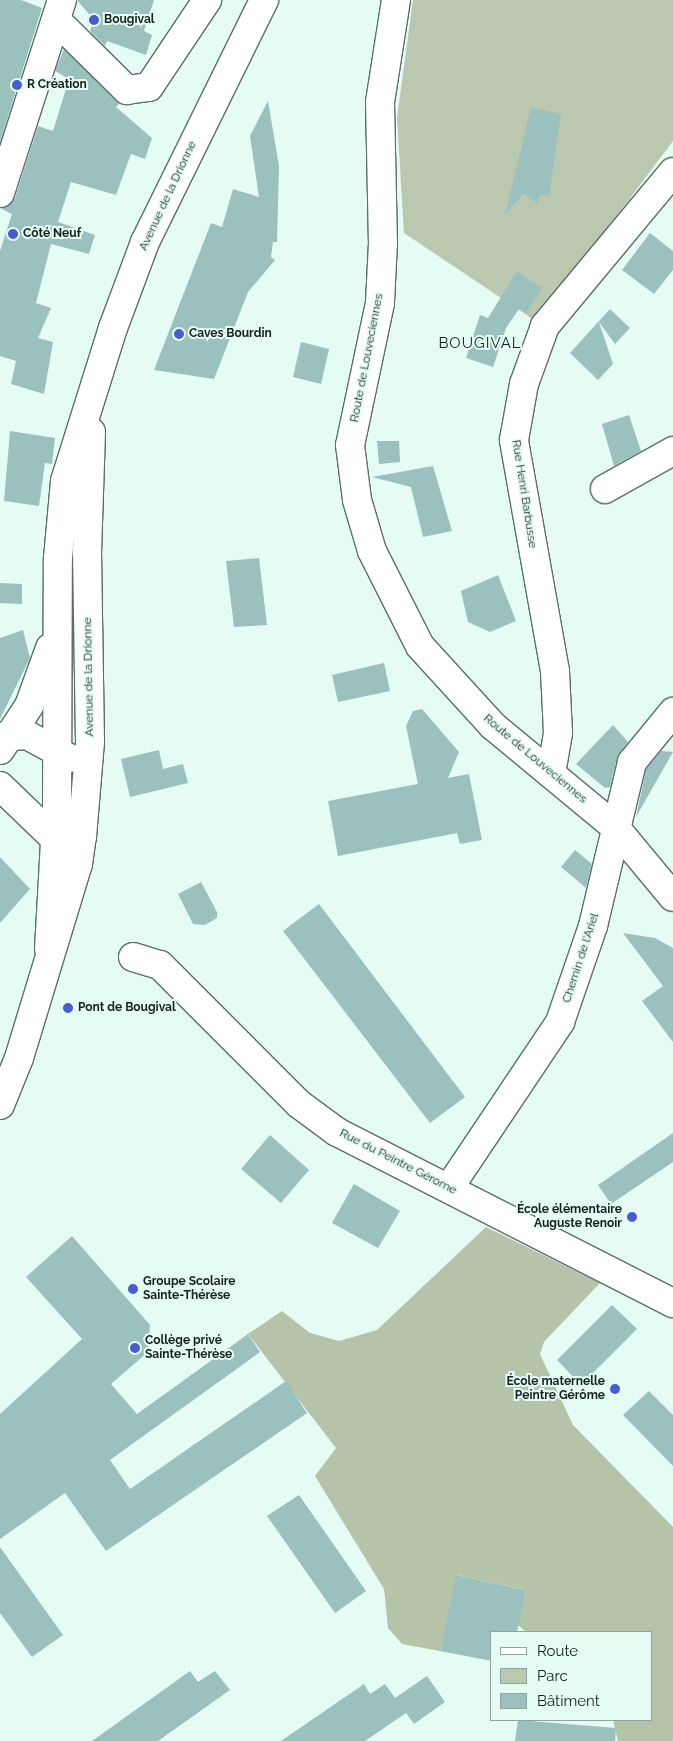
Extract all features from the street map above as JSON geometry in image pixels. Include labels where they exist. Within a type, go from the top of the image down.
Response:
[{"type":"street","points":[[59,10],[127,90],[149,87],[208,0]]},
{"type":"street","name":"Avenue de la Drionne","points":[[49,949],[57,805],[57,627],[65,481],[145,242],[264,0]]},
{"type":"street","name":"Route de Louveciennes","points":[[396,0],[380,102],[383,242],[380,303],[350,445],[357,500],[372,551],[420,646],[493,726],[614,826],[673,897]]},
{"type":"street","points":[[0,194],[59,10]]},
{"type":"street","name":"Rue Henri Barbusse","points":[[550,774],[558,733],[555,671],[514,440],[524,384],[545,326],[673,172]]},
{"type":"street","name":"Avenue de la Drionne","points":[[0,1105],[19,1058],[49,949],[78,864],[86,805],[88,768],[87,553],[92,400]]},
{"type":"street","points":[[605,489],[673,451]]},
{"type":"street","points":[[2,741],[29,706],[57,627]]},
{"type":"street","name":"Chemin de l'Ariel","points":[[449,1188],[560,1022],[593,926],[614,826],[632,762],[673,712]]},
{"type":"street","points":[[2,741],[27,735],[88,768]]},
{"type":"street","points":[[10,795],[57,805],[86,805]]},
{"type":"street","points":[[10,795],[54,838]]},
{"type":"street","name":"Rue du Peintre Gérome","points":[[133,957],[160,965],[314,1116],[337,1132],[673,1302]]},
{"type":"green space","points":[[413,0],[673,0],[673,141],[537,322],[404,233],[397,118]]},
{"type":"green space","points":[[486,1227],[600,1283],[544,1342],[540,1354],[573,1425],[673,1527],[673,1741],[618,1741],[613,1721],[653,1721],[653,1631],[525,1631],[518,1625],[526,1590],[457,1575],[440,1651],[402,1644],[388,1628],[384,1589],[315,1476],[336,1448],[248,1334],[282,1311],[310,1333],[339,1341],[377,1330]]},
{"type":"building","points":[[0,0],[21,0],[42,8],[0,142]]},
{"type":"building","points":[[77,0],[154,0],[144,31],[152,35],[146,55],[107,41],[105,46],[90,31],[94,20]]},
{"type":"building","points":[[64,49],[120,103],[116,107],[152,138],[145,159],[131,154],[116,195],[71,182],[58,222],[95,235],[89,254],[51,244],[36,303],[51,308],[38,338],[53,342],[44,394],[11,384],[16,361],[0,356],[0,251],[12,214],[0,208],[15,198],[38,126],[53,131],[69,79],[55,71]]},
{"type":"building","points":[[268,101],[279,166],[277,242],[273,242],[271,257],[275,260],[248,292],[214,379],[154,370],[211,223],[222,227],[233,189],[259,197],[250,136]]},
{"type":"building","points":[[531,107],[561,114],[549,196],[540,194],[538,204],[524,193],[505,215]]},
{"type":"building","points":[[650,233],[673,251],[673,270],[654,294],[622,270]]},
{"type":"building","points":[[517,271],[542,288],[526,313],[519,309],[506,328],[493,367],[466,358],[480,315],[488,318]]},
{"type":"building","points":[[610,309],[630,328],[615,344],[599,322],[613,364],[598,380],[570,353]]},
{"type":"building","points":[[301,342],[329,349],[321,384],[293,377]]},
{"type":"building","points":[[629,415],[641,451],[614,466],[602,424]]},
{"type":"building","points":[[10,431],[55,438],[52,464],[45,463],[39,506],[4,501]]},
{"type":"building","points":[[377,441],[399,441],[400,462],[379,464]]},
{"type":"building","points":[[433,466],[452,531],[423,537],[411,487],[372,477]]},
{"type":"building","points":[[259,558],[267,625],[234,627],[226,561]]},
{"type":"building","points":[[498,575],[516,621],[490,632],[468,622],[461,591]]},
{"type":"building","points":[[0,583],[22,584],[22,604],[0,603]]},
{"type":"building","points":[[23,630],[30,658],[0,719],[0,638]]},
{"type":"building","points":[[384,663],[390,691],[338,702],[332,675]]},
{"type":"building","points":[[422,709],[459,752],[448,778],[469,774],[482,840],[460,844],[457,833],[338,856],[328,801],[418,784],[406,726],[413,711]]},
{"type":"building","points":[[613,725],[628,742],[617,758],[610,787],[605,788],[576,764]]},
{"type":"building","points":[[159,750],[163,769],[183,764],[188,783],[130,797],[121,759]]},
{"type":"building","points":[[661,751],[673,752],[636,817],[646,769]]},
{"type":"building","points":[[575,850],[592,864],[586,888],[561,867]]},
{"type":"building","points":[[0,857],[30,889],[0,923]]},
{"type":"building","points":[[201,882],[217,912],[217,918],[205,925],[193,924],[178,894]]},
{"type":"building","points":[[319,904],[465,1097],[430,1123],[283,931]]},
{"type":"building","points":[[623,933],[655,938],[673,948],[673,1042],[642,1001],[663,986]]},
{"type":"building","points":[[673,1133],[673,1162],[611,1204],[598,1185]]},
{"type":"building","points":[[270,1135],[309,1170],[281,1203],[241,1169]]},
{"type":"building","points":[[354,1184],[400,1211],[378,1248],[332,1223]]},
{"type":"building","points":[[72,1236],[150,1325],[148,1352],[111,1384],[137,1414],[248,1334],[260,1352],[110,1460],[130,1489],[286,1381],[307,1413],[106,1551],[65,1493],[0,1539],[0,1414],[82,1339],[26,1277]]},
{"type":"building","points":[[612,1305],[637,1329],[581,1385],[557,1360]]},
{"type":"building","points":[[649,1391],[673,1415],[673,1466],[623,1415]]},
{"type":"building","points":[[299,1495],[366,1591],[335,1613],[267,1516]]},
{"type":"building","points":[[0,1547],[63,1635],[32,1657],[0,1613]]},
{"type":"building","points":[[456,1575],[526,1590],[517,1631],[490,1631],[490,1661],[440,1651]]},
{"type":"building","points":[[190,1671],[198,1682],[215,1671],[230,1690],[158,1741],[92,1741]]},
{"type":"building","points":[[427,1676],[445,1702],[414,1724],[406,1713],[365,1741],[281,1741],[364,1684],[370,1694],[385,1684],[395,1698]]},
{"type":"building","points":[[518,1721],[616,1728],[615,1741],[515,1741]]},
{"type":"place","name":"Bougival","points":[[94,20]]},
{"type":"place","name":"R Création","points":[[17,85]]},
{"type":"place","name":"Côté Neuf","points":[[13,234]]},
{"type":"place","name":"Caves Bourdin","points":[[179,334]]},
{"type":"place","name":"Pont de Bougival","points":[[68,1008]]},
{"type":"place","name":"École élémentaire Auguste Renoir","points":[[632,1217]]},
{"type":"place","name":"Groupe Scolaire Sainte-Thérèse","points":[[133,1289]]},
{"type":"place","name":"Collège privé Sainte-Thérèse","points":[[135,1348]]},
{"type":"place","name":"École maternelle Peintre Gérôme","points":[[615,1389]]},
{"type":"district","name":"BOUGIVAL","points":[[480,344]]}]
